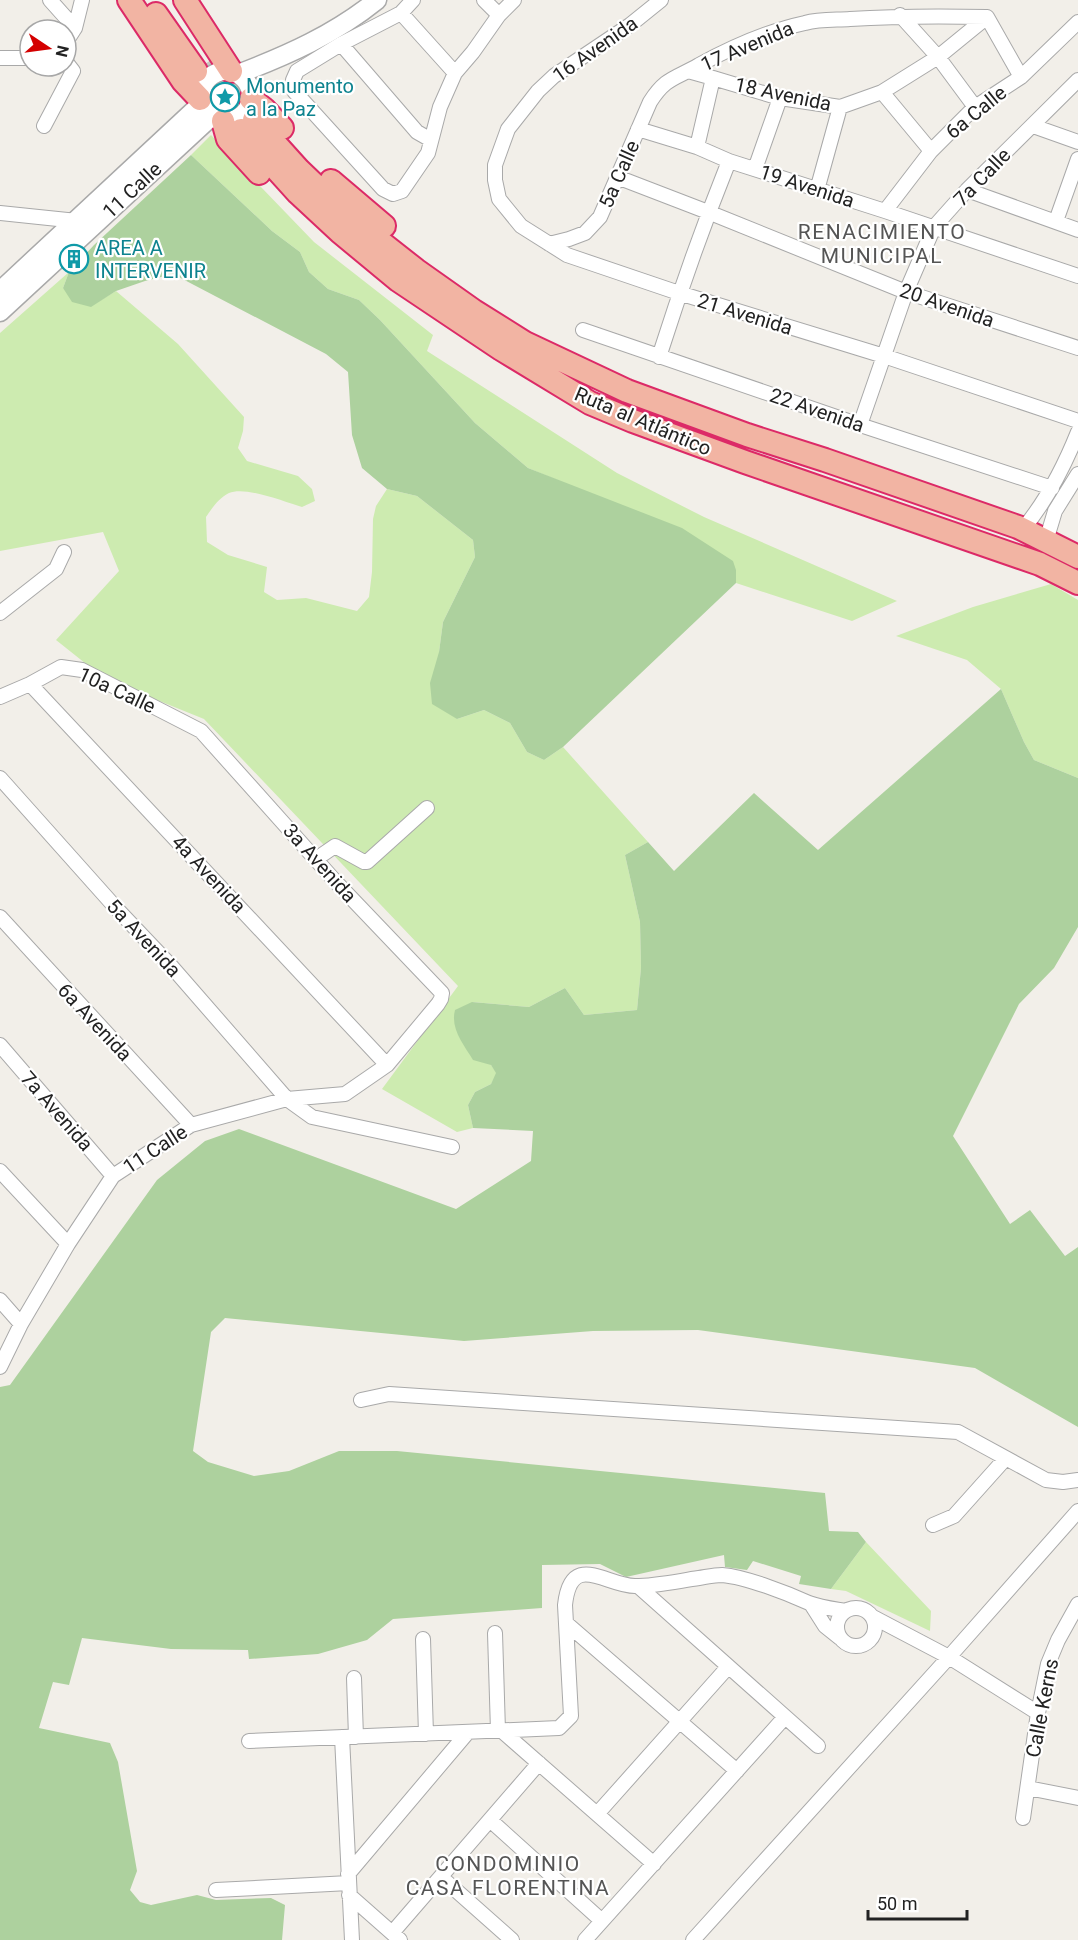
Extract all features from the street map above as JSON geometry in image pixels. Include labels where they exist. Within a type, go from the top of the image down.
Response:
[{"type":"highway","points":[[129,0],[183,81],[229,110]]},
{"type":"highway","points":[[148,0],[202,66],[166,0]]},
{"type":"highway","points":[[185,0],[235,72]]},
{"type":"highway","name":"Ruta al Atlántico","points":[[1078,557],[1023,529],[647,399],[525,343],[513,324],[428,261],[327,178],[264,109],[229,110],[228,139],[283,198],[382,286],[443,329],[471,344],[501,349],[590,403],[633,421],[841,496],[1040,564],[1078,583]]},
{"type":"street","points":[[50,0],[66,18]]},
{"type":"street","points":[[78,18],[82,0]]},
{"type":"street","points":[[377,0],[361,13],[333,43],[297,71],[293,80],[294,91],[383,189],[393,194],[402,191],[428,153],[440,107],[455,73],[499,15],[514,0]]},
{"type":"street","points":[[235,72],[248,84],[229,110],[204,83],[215,72],[235,72],[333,43],[401,13],[413,0]]},
{"type":"street","points":[[484,0],[499,15]]},
{"type":"street","name":"16 Avenida","points":[[508,129],[538,91],[554,76],[630,25],[662,0]]},
{"type":"street","points":[[401,13],[455,73]]},
{"type":"street","points":[[900,15],[938,57],[975,107]]},
{"type":"street","name":"17 Avenida","points":[[667,80],[725,51],[807,22],[900,15],[987,17]]},
{"type":"street","points":[[930,151],[882,92],[938,57],[987,17],[1021,77]]},
{"type":"street","name":"6a Calle","points":[[885,211],[930,151],[975,107],[1021,77],[1078,22]]},
{"type":"street","points":[[333,43],[417,132],[431,140]]},
{"type":"street","points":[[0,58],[18,58]]},
{"type":"street","name":"11 Calle","points":[[0,291],[229,110],[282,58]]},
{"type":"street","name":"18 Avenida","points":[[688,71],[780,98],[840,107],[882,92]]},
{"type":"street","points":[[44,126],[69,78]]},
{"type":"street","points":[[697,147],[713,78]]},
{"type":"street","name":"5a Calle","points":[[549,244],[585,233],[600,217],[650,102],[667,80]]},
{"type":"street","name":"7a Calle","points":[[860,425],[906,292],[934,227],[967,190],[1078,80]]},
{"type":"street","points":[[755,169],[780,98]]},
{"type":"street","points":[[818,190],[840,107]]},
{"type":"street","points":[[1033,126],[1078,142]]},
{"type":"street","name":"21 Avenida","points":[[508,129],[495,165],[499,199],[521,226],[567,255],[679,293],[884,356],[1078,421]]},
{"type":"street","name":"19 Avenida","points":[[638,129],[1078,276]]},
{"type":"street","points":[[1056,221],[1078,159]]},
{"type":"street","points":[[659,357],[679,293],[729,161]]},
{"type":"street","name":"20 Avenida","points":[[617,177],[906,292],[1078,348]]},
{"type":"street","points":[[967,190],[1078,230]]},
{"type":"street","points":[[0,213],[82,227]]},
{"type":"street","name":"11 Calle","points":[[0,312],[82,227]]},
{"type":"street","name":"22 Avenida","points":[[583,330],[1052,488]]},
{"type":"street","points":[[1023,529],[1039,510],[1052,488],[1078,432]]},
{"type":"street","points":[[1046,541],[1055,511],[1078,474]]},
{"type":"street","points":[[0,614],[56,569],[64,552]]},
{"type":"street","name":"10a Calle","points":[[0,697],[61,667],[82,670],[201,731]]},
{"type":"street","name":"4a Avenida","points":[[30,684],[387,1065]]},
{"type":"street","name":"3a Avenida","points":[[201,731],[404,955],[442,993]]},
{"type":"street","name":"5a Avenida","points":[[0,778],[172,967],[288,1099],[312,1117],[452,1147]]},
{"type":"street","points":[[316,859],[335,846],[368,862],[427,808]]},
{"type":"street","name":"6a Avenida","points":[[0,917],[191,1125]]},
{"type":"street","name":"11 Calle","points":[[0,1367],[21,1324],[68,1244],[113,1176],[191,1125],[288,1099],[345,1094],[387,1065],[438,1004],[442,993]]},
{"type":"street","name":"7a Avenida","points":[[0,1045],[113,1176]]},
{"type":"street","points":[[0,1171],[68,1244]]},
{"type":"street","points":[[0,1300],[21,1324]]},
{"type":"street","points":[[361,1400],[389,1394],[958,1432],[1046,1479],[1063,1482],[1078,1480]]},
{"type":"street","points":[[933,1525],[954,1516],[1005,1459]]},
{"type":"street","points":[[693,1940],[1078,1512]]},
{"type":"street","points":[[249,1741],[559,1728],[571,1716],[565,1605],[566,1591],[571,1582],[578,1577],[595,1574],[624,1585],[638,1586],[721,1575],[797,1596],[811,1604],[845,1611]]},
{"type":"street","points":[[638,1586],[818,1746]]},
{"type":"street","points":[[811,1604],[825,1626],[853,1647],[898,1632]]},
{"type":"street","name":"Calle Kerns","points":[[1023,1818],[1038,1713],[1048,1664],[1078,1604]]},
{"type":"street","points":[[840,1638],[837,1624],[840,1617],[845,1611],[860,1608],[898,1632],[949,1657],[1038,1713]]},
{"type":"street","points":[[867,1643],[875,1631],[873,1617]]},
{"type":"street","points":[[566,1623],[737,1771]]},
{"type":"street","points":[[495,1633],[500,1731],[654,1864]]},
{"type":"street","points":[[423,1639],[426,1734]]},
{"type":"street","points":[[597,1814],[728,1666]]},
{"type":"street","points":[[351,1940],[349,1737],[354,1678]]},
{"type":"street","points":[[585,1940],[785,1717]]},
{"type":"street","points":[[216,1890],[349,1884],[468,1732]]},
{"type":"street","points":[[349,1884],[396,1937],[441,1877],[539,1764]]},
{"type":"street","points":[[1028,1788],[1078,1798]]},
{"type":"street","points":[[490,1820],[602,1921]]},
{"type":"street","points":[[441,1877],[512,1940]]},
{"type":"green space","points":[[211,135],[314,242],[433,335],[427,351],[617,473],[704,517],[897,601],[852,621],[736,583],[736,570],[579,489],[528,468],[475,423],[359,300],[328,289],[309,272],[300,252],[272,231],[191,155]]},
{"type":"green space","points":[[191,155],[272,231],[300,252],[309,272],[328,289],[359,300],[475,423],[528,468],[682,528],[733,561],[736,583],[563,747],[544,760],[527,752],[510,723],[484,710],[457,719],[432,704],[430,683],[439,652],[443,622],[475,557],[473,540],[417,496],[387,489],[362,468],[352,435],[348,372],[326,354],[173,274],[116,291],[91,307],[72,302],[63,288],[69,272],[94,245]]},
{"type":"green space","points":[[69,272],[63,288],[91,306],[116,291],[178,344],[244,417],[238,448],[247,461],[298,476],[312,489],[315,501],[302,507],[255,493],[236,491],[225,495],[206,517],[207,542],[228,555],[267,567],[264,592],[277,600],[306,598],[357,611],[369,597],[373,519],[376,506],[387,489],[417,496],[473,540],[475,557],[443,622],[439,652],[457,719],[484,710],[510,723],[527,752],[544,760],[563,747],[648,842],[625,855],[640,922],[641,968],[637,1010],[584,1015],[565,988],[529,1007],[472,1002],[491,1065],[497,1073],[491,1084],[475,1092],[468,1105],[473,1128],[457,1132],[382,1089],[458,986],[204,719],[105,679],[56,640],[119,571],[103,532],[0,551],[0,333]]},
{"type":"green space","points":[[1051,584],[1078,600],[1078,778],[1034,760],[1001,689],[967,660],[896,636],[973,607]]},
{"type":"green space","points":[[1001,689],[1034,760],[1078,778],[1078,927],[1054,968],[1019,1004],[953,1136],[1010,1224],[1030,1210],[1065,1256],[1078,1247],[1078,1427],[975,1368],[698,1330],[593,1331],[464,1341],[225,1318],[211,1332],[193,1451],[208,1462],[254,1476],[289,1471],[339,1451],[397,1451],[825,1493],[829,1531],[858,1532],[866,1542],[831,1589],[799,1584],[801,1576],[753,1561],[747,1570],[725,1567],[724,1555],[626,1577],[600,1564],[542,1565],[542,1608],[393,1619],[367,1640],[318,1654],[249,1659],[248,1650],[171,1649],[82,1638],[69,1685],[53,1682],[39,1728],[110,1743],[118,1762],[137,1871],[130,1890],[140,1902],[151,1905],[197,1895],[216,1900],[271,1898],[285,1905],[282,1940],[0,1940],[0,1387],[10,1385],[157,1180],[205,1141],[239,1129],[456,1209],[531,1161],[533,1131],[473,1128],[468,1105],[475,1092],[491,1084],[496,1073],[491,1065],[473,1060],[456,1030],[455,1010],[472,1002],[529,1007],[565,988],[584,1015],[637,1010],[641,968],[640,922],[625,855],[648,842],[674,871],[754,793],[818,850]]},
{"type":"green space","points":[[866,1542],[931,1611],[930,1631],[846,1591],[831,1589]]},
{"type":"tunnel","points":[[208,62],[254,120]]},
{"type":"tunnel","points":[[196,71],[241,130]]},
{"type":"place","name":"Monumento a la Paz","points":[[225,97]]},
{"type":"place","name":"AREA A INTERVENIR","points":[[74,259]]},
{"type":"district","name":"RENACIMIENTO MUNICIPAL","points":[[882,244]]},
{"type":"district","name":"CONDOMINIO CASA FLORENTINA","points":[[508,1876]]}]
